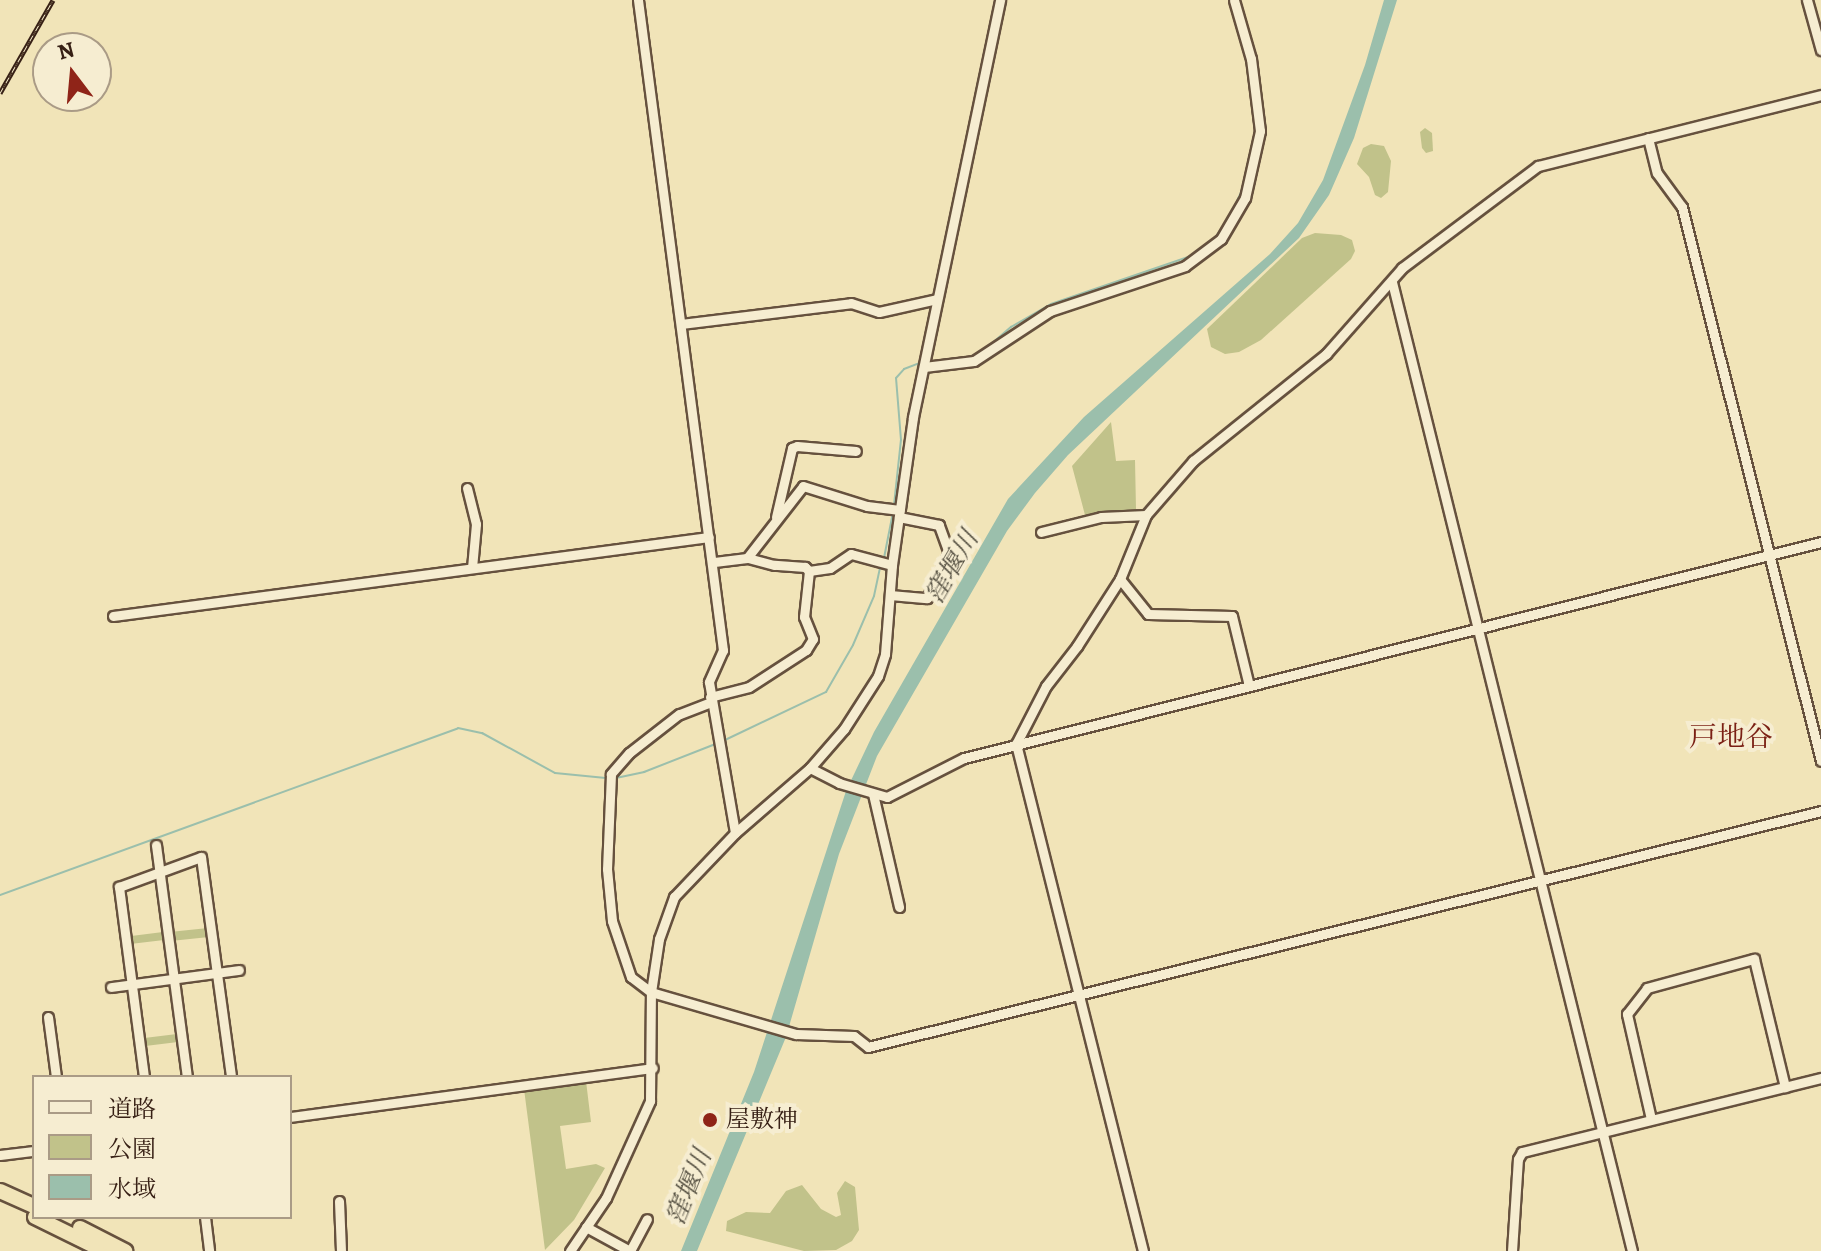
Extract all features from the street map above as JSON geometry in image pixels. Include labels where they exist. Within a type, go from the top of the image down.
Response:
[{"type":"highway","points":[[0,1191],[32,1205]]},
{"type":"highway","points":[[0,1202],[32,1216]]},
{"type":"highway","points":[[38,1219],[104,1251]]},
{"type":"highway","points":[[77,1222],[125,1251]]},
{"type":"street","points":[[638,0],[723,650],[709,682],[735,833]]},
{"type":"street","points":[[570,1251],[606,1198],[650,1101],[653,1068],[651,992],[659,939],[674,897],[735,833],[810,768],[844,729],[878,676],[885,654],[897,512],[913,417],[1000,0]]},
{"type":"street","points":[[925,363],[974,361],[1050,311],[1185,266],[1221,239],[1245,198],[1260,131],[1251,59],[1234,0]]},
{"type":"street","points":[[1807,0],[1821,50]]},
{"type":"street","points":[[1143,1251],[1016,744],[1046,686],[1077,646],[1120,579],[1146,515],[1164,490],[1212,444],[1326,354],[1402,268],[1538,166],[1821,95]]},
{"type":"street","points":[[1648,138],[1657,173],[1682,207],[1821,761]]},
{"type":"street","points":[[1392,282],[1632,1251]]},
{"type":"street","points":[[681,324],[851,303],[879,312],[937,299]]},
{"type":"street","points":[[775,521],[792,448],[856,451]]},
{"type":"street","points":[[747,558],[806,486],[939,525],[949,553],[927,598],[890,595]]},
{"type":"street","points":[[467,488],[476,524],[472,568]]},
{"type":"street","points":[[1041,532],[1101,517],[1146,515]]},
{"type":"street","points":[[113,616],[709,537]]},
{"type":"street","points":[[810,768],[839,783],[887,797],[939,767],[1016,744],[1821,542]]},
{"type":"street","points":[[809,571],[830,568],[851,554],[892,565]]},
{"type":"street","points":[[712,562],[747,558],[774,565],[805,567],[809,571]]},
{"type":"street","points":[[809,571],[804,617],[813,639],[806,650],[749,687],[679,714],[629,753],[610,778],[607,869],[612,921],[631,977],[651,992],[796,1034],[854,1036],[868,1047],[1821,811]]},
{"type":"street","points":[[1120,579],[1148,614],[1232,616],[1249,686]]},
{"type":"street","points":[[872,794],[899,907]]},
{"type":"street","points":[[156,845],[187,1075]]},
{"type":"street","points":[[144,1075],[119,887],[201,857],[231,1075]]},
{"type":"street","points":[[1651,1119],[1627,1014],[1647,988],[1754,959],[1785,1087]]},
{"type":"street","points":[[111,987],[239,970]]},
{"type":"street","points":[[48,1017],[56,1075]]},
{"type":"street","points":[[292,1117],[653,1068]]},
{"type":"street","points":[[1512,1251],[1518,1159],[1522,1152],[1821,1078]]},
{"type":"street","points":[[0,1155],[32,1151]]},
{"type":"street","points":[[339,1201],[341,1251]]},
{"type":"street","points":[[205,1219],[209,1251]]},
{"type":"street","points":[[586,1227],[630,1251],[647,1219]]},
{"type":"green space","points":[[1425,128],[1432,133],[1433,151],[1426,153],[1422,148],[1420,132]]},
{"type":"green space","points":[[1371,144],[1384,146],[1391,161],[1388,192],[1381,198],[1375,195],[1369,177],[1357,164],[1363,148]]},
{"type":"green space","points":[[1315,233],[1341,235],[1352,240],[1355,251],[1351,259],[1261,340],[1239,352],[1225,354],[1211,347],[1207,329],[1302,238]]},
{"type":"green space","points":[[1111,422],[1116,461],[1135,460],[1136,509],[1085,515],[1072,466]]},
{"type":"green space","points":[[208,928],[209,937],[173,941],[172,932]]},
{"type":"green space","points":[[163,932],[164,940],[130,944],[129,936]]},
{"type":"green space","points":[[177,1034],[178,1042],[143,1046],[142,1038]]},
{"type":"green space","points":[[586,1081],[591,1122],[560,1126],[566,1169],[596,1164],[605,1168],[574,1220],[545,1250],[524,1089]]},
{"type":"green space","points":[[845,1181],[855,1187],[859,1230],[852,1241],[836,1250],[804,1251],[726,1231],[727,1221],[746,1212],[770,1213],[786,1191],[802,1185],[821,1209],[836,1217],[841,1215],[837,1193]]},
{"type":"water","points":[[1384,0],[1397,0],[1354,138],[1329,195],[1299,238],[1068,455],[1035,493],[1007,531],[877,756],[839,854],[786,1037],[697,1251],[681,1251],[754,1072],[846,791],[874,732],[1008,499],[1084,417],[1270,254],[1298,223],[1323,180],[1365,65]]},
{"type":"waterway","points":[[1230,1],[1237,26]]},
{"type":"waterway","points":[[1234,208],[1243,188]]},
{"type":"waterway","points":[[1215,238],[1229,217]]},
{"type":"waterway","points":[[990,345],[1011,327],[1051,304],[1191,256]]},
{"type":"waterway","points":[[970,357],[982,351]]},
{"type":"waterway","points":[[894,505],[901,440],[896,378],[904,369],[920,363]]},
{"type":"waterway","points":[[884,558],[893,512]]},
{"type":"waterway","points":[[725,740],[826,692],[853,645],[874,596],[880,567]]},
{"type":"waterway","points":[[0,895],[458,728],[482,733],[555,773],[606,778]]},
{"type":"waterway","points":[[616,778],[644,772],[713,745]]},
{"type":"railway","points":[[0,93],[53,0]]},
{"type":"place","name":"屋敷神","points":[[710,1120]]},
{"type":"district","name":"戸地谷","points":[[1731,737]]},
{"type":"water label","name":"窪堰川","points":[[952,567]]},
{"type":"water label","name":"窪堰川","points":[[689,1187]]}]
